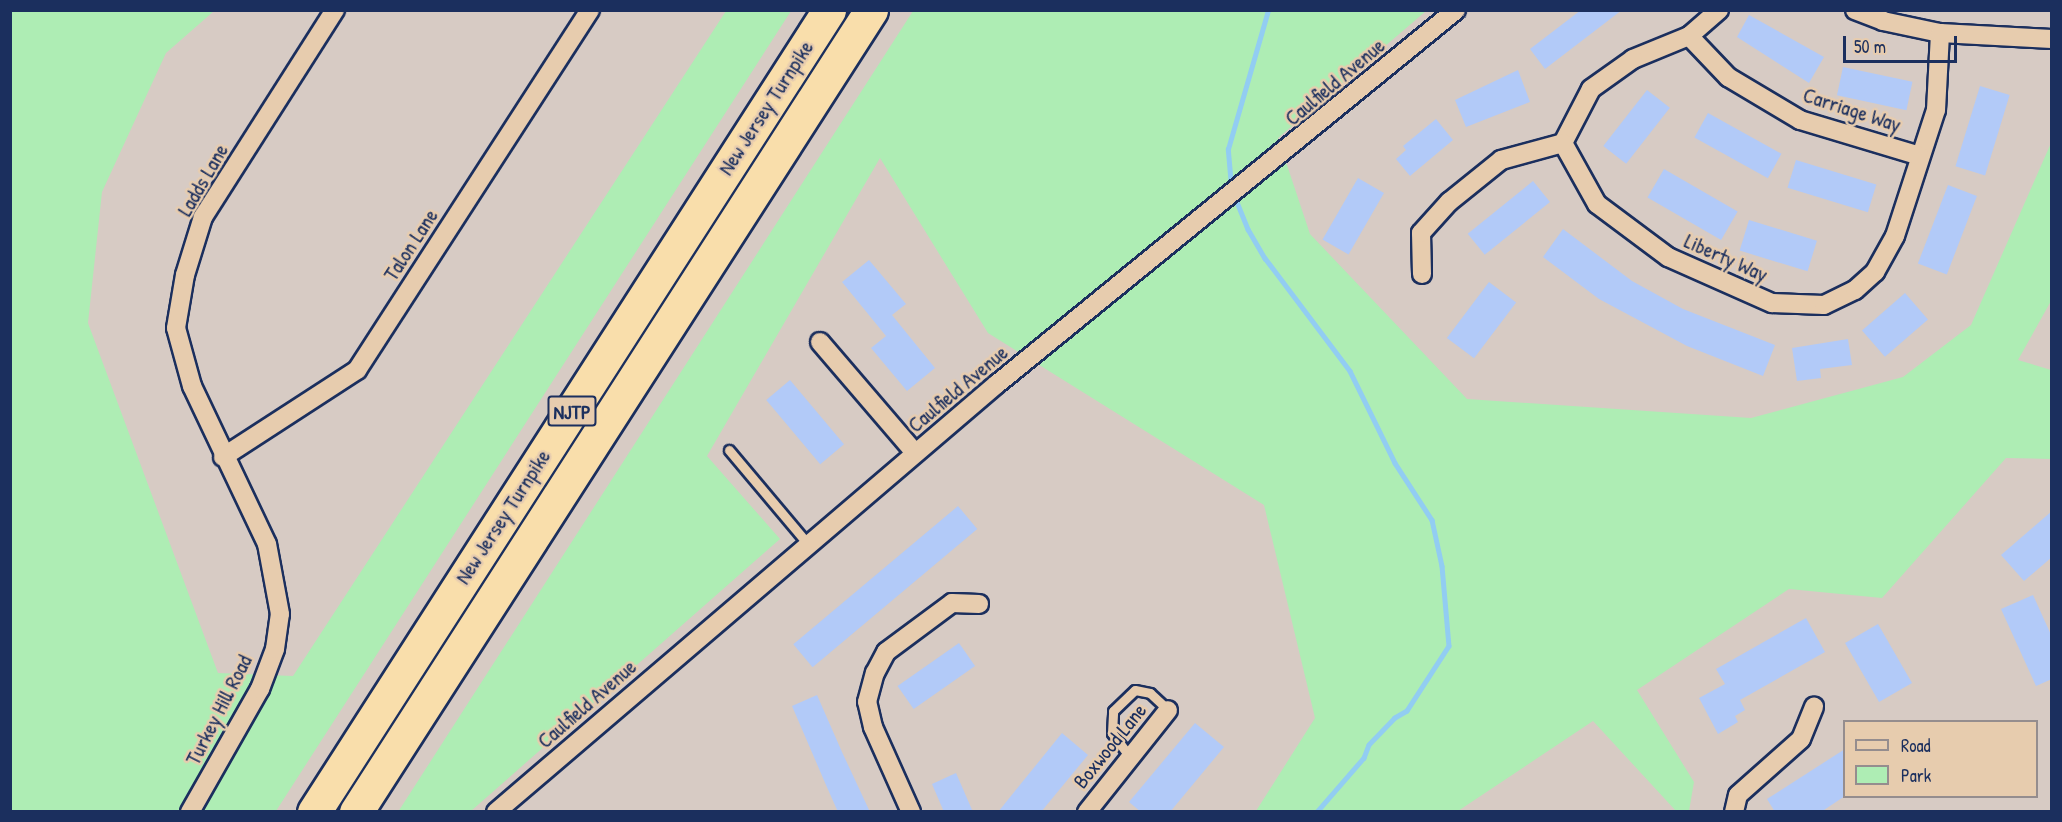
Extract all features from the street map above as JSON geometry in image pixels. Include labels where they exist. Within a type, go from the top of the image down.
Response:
[{"type":"highway","name":"New Jersey Turnpike","points":[[314,812],[829,10]]},
{"type":"highway","name":"New Jersey Turnpike","points":[[357,812],[871,10]]},
{"type":"street","name":"Ladds Lane","points":[[223,457],[192,386],[176,328],[185,275],[203,217],[335,10]]},
{"type":"street","name":"Talon Lane","points":[[223,457],[357,370],[590,10]]},
{"type":"street","name":"Caulfield Avenue","points":[[496,812],[915,453],[1226,201],[1456,10]]},
{"type":"street","points":[[1422,274],[1421,233],[1449,202],[1501,160],[1563,143],[1591,89],[1633,59],[1689,36],[1719,10]]},
{"type":"street","points":[[1855,10],[1882,21],[1940,33],[2052,39]]},
{"type":"street","name":"Liberty Way","points":[[1563,143],[1597,204],[1668,257],[1772,303],[1824,305],[1855,290],[1875,272],[1895,236],[1936,110],[1940,33]]},
{"type":"street","name":"Carriage Way","points":[[1689,36],[1728,77],[1800,120],[1920,156]]},
{"type":"street","points":[[820,342],[915,453]]},
{"type":"street","name":"Turkey Hill Road","points":[[190,812],[260,689],[275,649],[280,614],[267,544],[223,457]]},
{"type":"street","points":[[911,812],[873,727],[867,702],[875,673],[886,652],[952,603],[979,604]]},
{"type":"street","points":[[1734,812],[1738,795],[1801,739],[1814,707]]},
{"type":"street","name":"Boxwood Lane","points":[[1086,812],[1168,710]]},
{"type":"lane","points":[[729,450],[808,544]]},
{"type":"lane","points":[[1130,757],[1113,733],[1113,711],[1135,690],[1150,693],[1168,710]]},
{"type":"green space","points":[[10,11],[214,11],[166,53],[102,192],[88,323],[218,673],[293,676],[726,11],[791,11],[276,811],[11,811]]},
{"type":"green space","points":[[913,11],[1426,11],[1278,138],[1310,234],[1467,399],[1751,418],[1903,377],[1971,325],[2051,143],[2051,301],[2018,360],[2051,370],[2051,459],[2006,458],[1882,598],[1789,589],[1637,690],[1694,782],[1689,811],[1676,811],[1593,721],[1458,811],[1256,811],[1315,718],[1264,505],[988,333],[880,158],[707,456],[780,539],[471,811],[398,812]]},
{"type":"building","points":[[1581,10],[1622,10],[1545,69],[1530,49]]},
{"type":"building","points":[[1749,15],[1824,57],[1809,83],[1737,37]]},
{"type":"building","points":[[1843,67],[1912,82],[1906,110],[1837,95]]},
{"type":"building","points":[[1518,70],[1530,102],[1466,127],[1455,100]]},
{"type":"building","points":[[1980,86],[2010,95],[1985,175],[1955,166]]},
{"type":"building","points":[[1647,90],[1670,108],[1626,164],[1603,146]]},
{"type":"building","points":[[1708,113],[1781,154],[1768,178],[1694,137]]},
{"type":"building","points":[[1436,119],[1453,140],[1410,176],[1396,159],[1406,150],[1403,146]]},
{"type":"building","points":[[1796,160],[1876,185],[1868,212],[1788,188]]},
{"type":"building","points":[[1664,169],[1738,212],[1721,240],[1648,198]]},
{"type":"building","points":[[1358,178],[1384,193],[1348,254],[1322,239]]},
{"type":"building","points":[[1533,181],[1550,202],[1485,255],[1468,234]]},
{"type":"building","points":[[1948,185],[1977,196],[1947,275],[1918,263]]},
{"type":"building","points":[[1749,220],[1817,241],[1808,271],[1740,251]]},
{"type":"building","points":[[1563,229],[1632,281],[1683,309],[1775,345],[1763,376],[1687,346],[1599,299],[1543,257]]},
{"type":"building","points":[[869,260],[906,304],[892,315],[935,368],[907,391],[871,348],[886,336],[842,282]]},
{"type":"building","points":[[1489,282],[1516,302],[1474,358],[1447,338]]},
{"type":"building","points":[[1905,293],[1928,319],[1885,357],[1862,330]]},
{"type":"building","points":[[1848,339],[1852,365],[1820,369],[1821,378],[1797,381],[1792,348]]},
{"type":"building","points":[[790,380],[844,444],[820,464],[766,400]]},
{"type":"building","points":[[958,506],[977,529],[813,667],[793,644]]},
{"type":"building","points":[[2052,511],[2052,557],[2024,581],[2001,555]]},
{"type":"building","points":[[2033,595],[2052,637],[2052,679],[2036,686],[2001,609]]},
{"type":"building","points":[[1806,618],[1825,652],[1740,700],[1745,710],[1735,716],[1738,722],[1718,734],[1699,698],[1725,684],[1716,669]]},
{"type":"building","points":[[1878,624],[1912,683],[1879,702],[1845,643]]},
{"type":"building","points":[[959,643],[975,666],[914,709],[898,686]]},
{"type":"building","points":[[817,695],[870,812],[838,812],[792,706]]},
{"type":"building","points":[[1195,723],[1224,747],[1170,812],[1141,812],[1129,802]]},
{"type":"building","points":[[1062,733],[1088,755],[1041,812],[998,812]]},
{"type":"building","points":[[1843,750],[1843,797],[1821,812],[1775,812],[1767,799]]},
{"type":"building","points":[[956,773],[973,812],[944,812],[932,784]]},
{"type":"waterway","points":[[1231,186],[1228,149],[1268,10]]},
{"type":"waterway","points":[[1235,197],[1248,229],[1265,258],[1350,371],[1395,463],[1432,520],[1442,566],[1449,646],[1407,711],[1395,718],[1369,745],[1364,758],[1317,812]]}]
